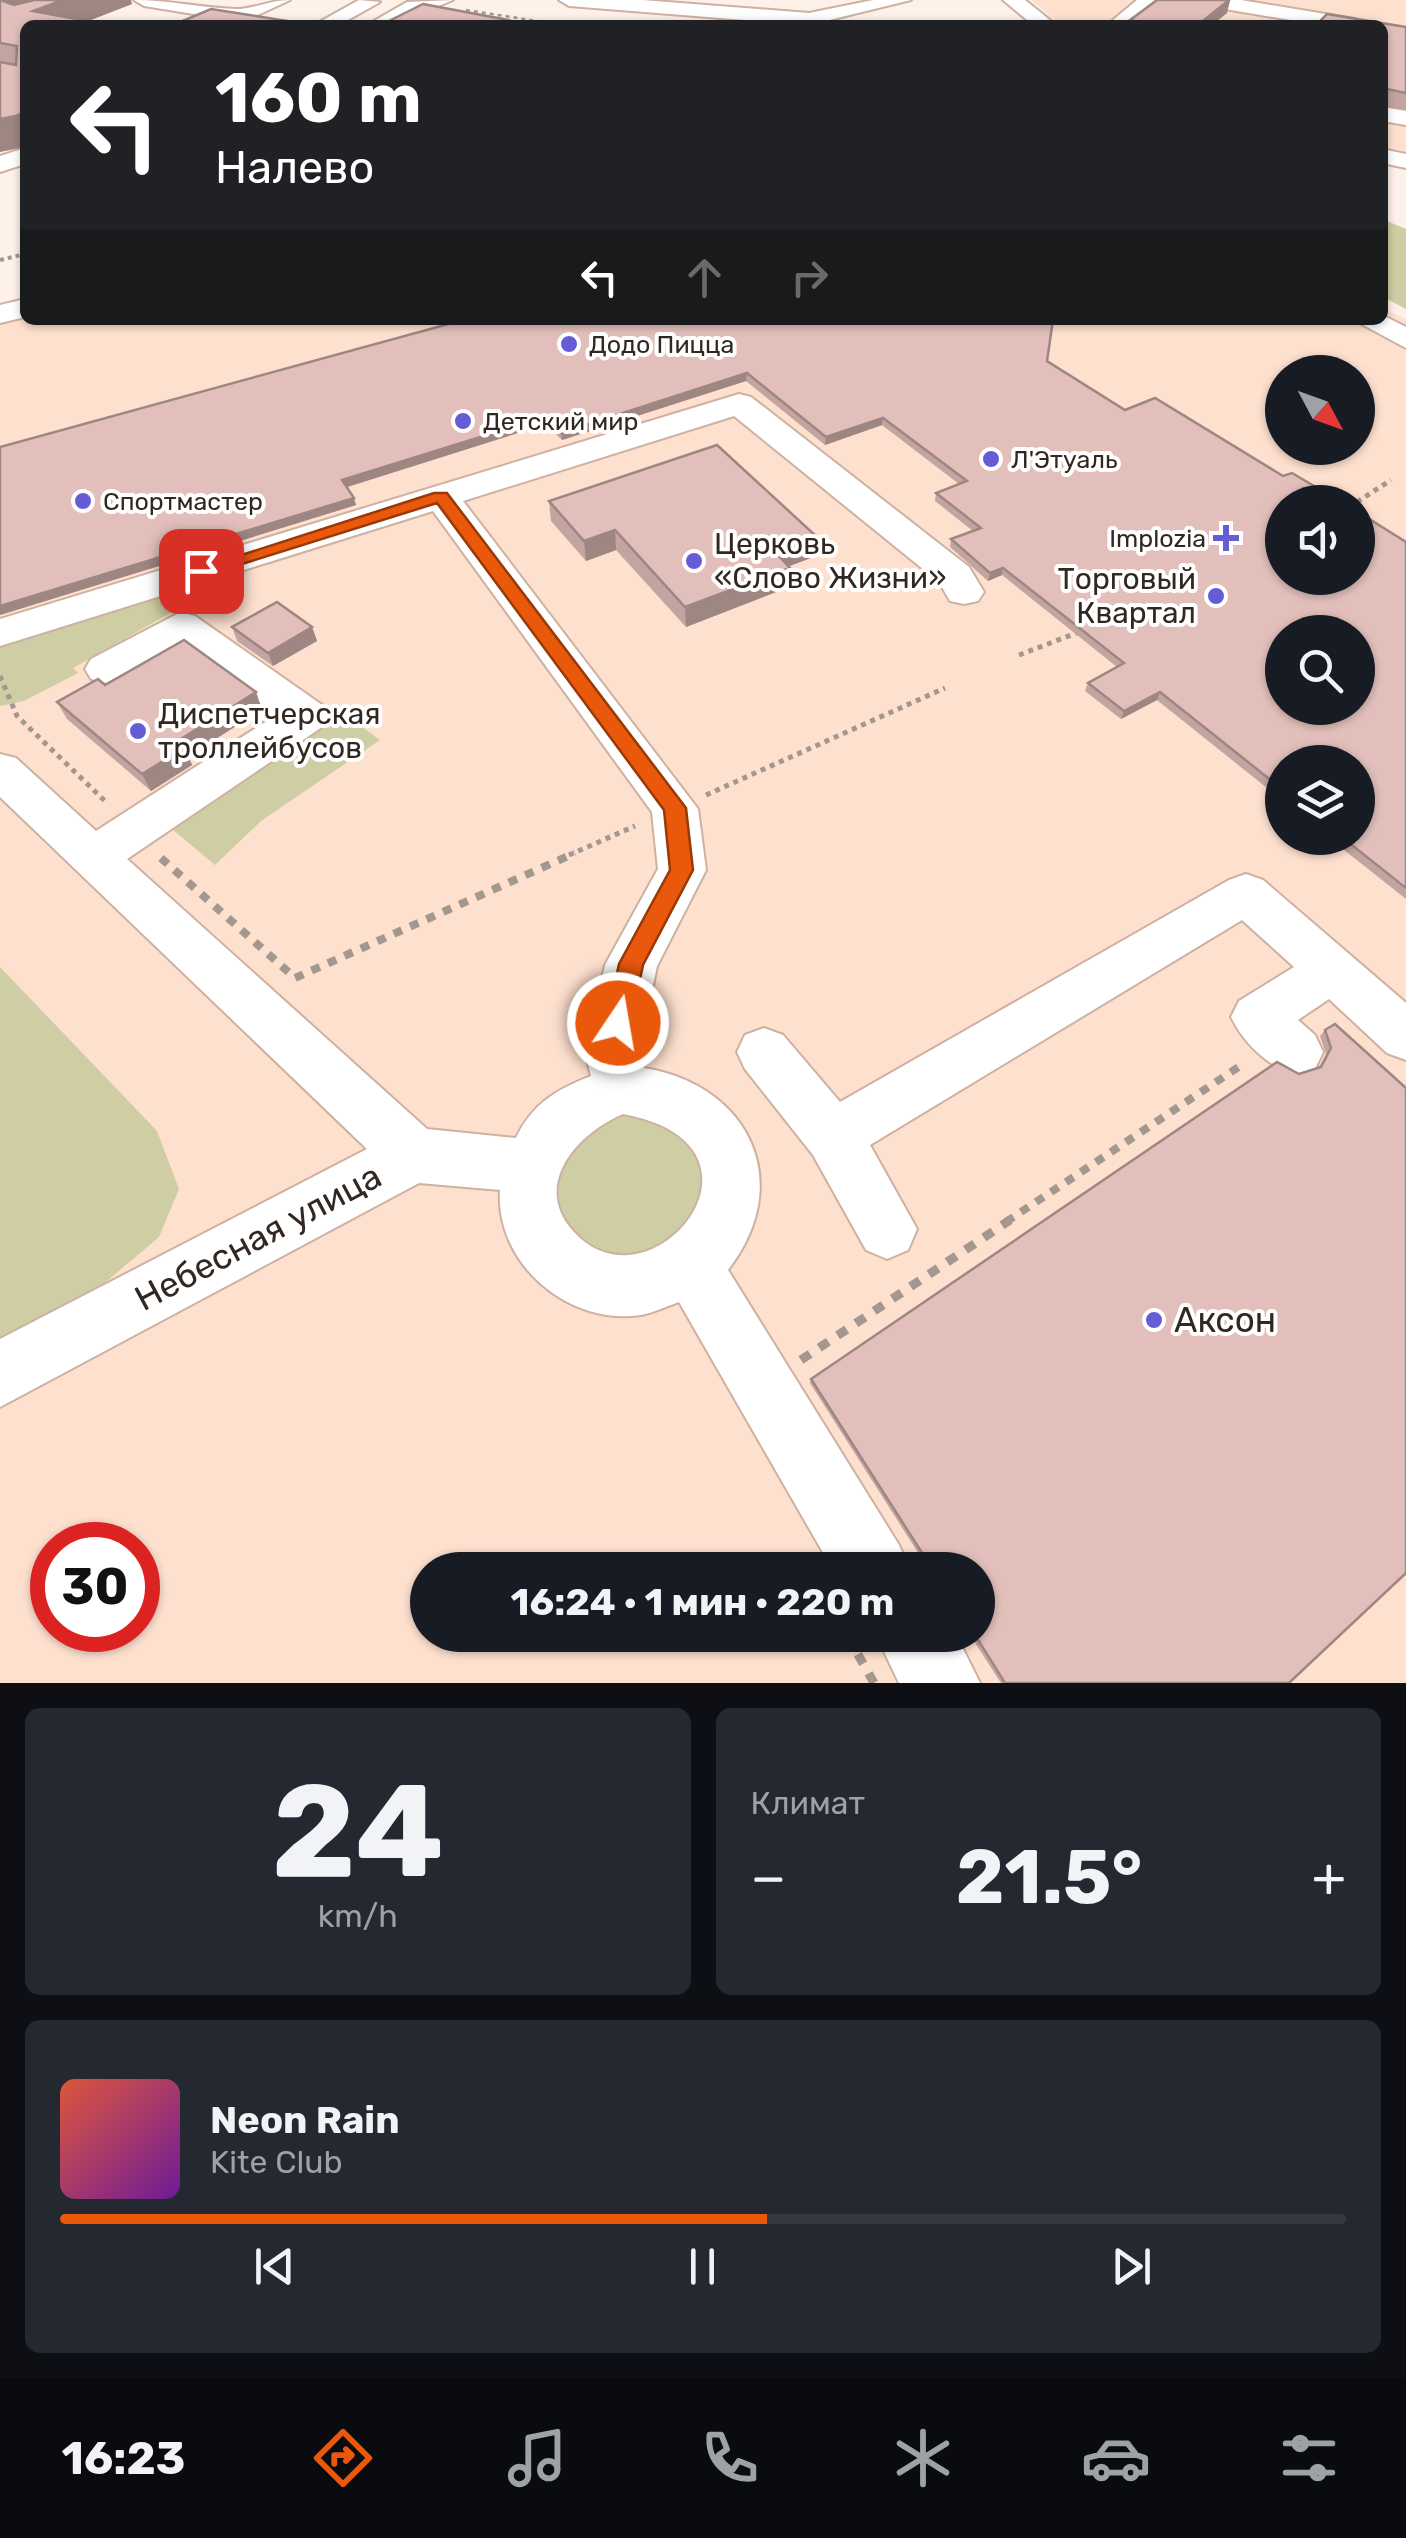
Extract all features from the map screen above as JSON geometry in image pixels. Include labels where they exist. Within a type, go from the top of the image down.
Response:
[{"type":"street","points":[[144,0],[230,20]]},
{"type":"street","points":[[236,20],[280,0]]},
{"type":"street","points":[[569,0],[809,19],[901,0]]},
{"type":"street","points":[[1013,0],[1039,20]]},
{"type":"street","points":[[1123,20],[1149,0]]},
{"type":"street","points":[[1207,0],[1325,20]]},
{"type":"street","points":[[333,20],[367,1]]},
{"type":"street","points":[[389,20],[440,1]]},
{"type":"street","points":[[1379,325],[1406,339]]},
{"type":"street","points":[[0,633],[739,404],[955,574],[964,592]]},
{"type":"street","points":[[440,497],[675,808],[682,870],[631,964],[612,1052],[622,1089]]},
{"type":"street","points":[[96,855],[307,716],[181,625],[106,669]]},
{"type":"street","points":[[0,770],[96,855],[414,1155]]},
{"type":"street","points":[[833,1136],[1246,894],[1406,1036]]},
{"type":"street","points":[[1289,1045],[1258,1017],[1332,970]]},
{"type":"street","points":[[764,1052],[833,1136],[887,1229]]},
{"type":"street","points":[[622,1089],[660,1092],[693,1107],[724,1145],[732,1168],[725,1218],[712,1242],[692,1262],[668,1276],[640,1284],[612,1284],[584,1277],[561,1263],[543,1244],[531,1220],[529,1169],[538,1144],[564,1115],[597,1095],[622,1089]]},
{"type":"street","name":"Небесная улица","points":[[0,1374],[414,1155],[506,1163],[529,1169]]},
{"type":"street","points":[[692,1262],[712,1303],[863,1552]]},
{"type":"street","points":[[924,1652],[942,1683]]},
{"type":"path","points":[[440,1],[537,20]]},
{"type":"path","points":[[1375,491],[1391,480]]},
{"type":"path","points":[[1020,656],[1092,626]]},
{"type":"path","points":[[294,978],[945,688]]},
{"type":"path","points":[[763,1386],[1289,1045]]},
{"type":"path","points":[[857,1652],[874,1683]]},
{"type":"shaded area","points":[[1031,0],[1406,0],[1406,152],[1388,148],[1388,20],[1055,20]]},
{"type":"shaded area","points":[[1388,222],[1406,229],[1406,309],[1388,300]]},
{"type":"shaded area","points":[[20,299],[20,325],[1388,325],[1388,310],[1406,319],[1406,1683],[0,1683],[0,304]]},
{"type":"shaded area","points":[[176,589],[190,602],[73,668],[78,673],[24,701],[0,706],[0,639]]},
{"type":"shaded area","points":[[334,706],[380,740],[261,821],[215,865],[172,829],[203,801],[317,731]]},
{"type":"shaded area","points":[[0,967],[157,1131],[179,1189],[159,1237],[95,1291],[0,1340]]},
{"type":"shaded area","points":[[642,1108],[703,1153],[708,1192],[702,1213],[690,1230],[654,1255],[611,1260],[590,1255],[569,1240],[549,1211],[568,1135],[601,1113]]},
{"type":"building","points":[[0,0],[14,5],[63,0],[33,11],[82,20],[20,20],[20,114],[0,119],[0,62],[16,65],[17,46],[0,43]]},
{"type":"building","points":[[1157,0],[1229,0],[1204,20],[1130,20]]},
{"type":"building","points":[[423,4],[508,20],[391,20]]},
{"type":"building","points":[[211,9],[281,20],[185,20]]},
{"type":"building","points":[[1327,14],[1363,20],[1321,20]]},
{"type":"building","points":[[1388,24],[1406,27],[1406,93],[1388,89]]},
{"type":"building","name":"Торговый Квартал","points":[[445,325],[1052,325],[1047,361],[1125,410],[1155,398],[1283,476],[1292,473],[1312,485],[1265,485],[1265,595],[1375,595],[1375,523],[1406,542],[1406,888],[1364,855],[1375,855],[1375,745],[1265,745],[1265,775],[1160,692],[1124,711],[1088,683],[1124,663],[1003,568],[990,573],[951,539],[981,528],[936,493],[967,481],[883,418],[826,437],[747,373],[561,433],[545,417],[342,480],[354,498],[0,606],[0,447]]},
{"type":"building","points":[[717,445],[817,537],[775,552],[790,568],[685,607],[615,530],[584,541],[549,501]]},
{"type":"building","points":[[277,602],[312,627],[268,653],[232,627]]},
{"type":"building","points":[[184,640],[256,692],[176,742],[184,748],[142,774],[57,702],[98,679],[105,685]]},
{"type":"building","name":"Аксон","points":[[1335,1024],[1406,1088],[1406,1573],[1289,1683],[1005,1683],[986,1652],[995,1652],[995,1552],[922,1552],[811,1379],[1277,1062],[1299,1074],[1321,1067],[1331,1048],[1325,1030]]},
{"type":"place","name":"Додо Пицца","points":[[569,344]]},
{"type":"place","name":"Детский мир","points":[[463,421]]},
{"type":"place","name":"Л'Этуаль","points":[[991,459]]},
{"type":"place","name":"Спортмастер","points":[[83,501]]},
{"type":"place","name":"Implozia","points":[[1226,538]]},
{"type":"place","name":"Церковь «Слово Жизни»","points":[[694,561]]},
{"type":"place","name":"Торговый Квартал","points":[[1216,596]]},
{"type":"place","name":"Диспетчерская троллейбусов","points":[[138,731]]},
{"type":"place","name":"Аксон","points":[[1154,1320]]},
{"type":"route","points":[[201,571],[440,497],[675,808],[682,870],[631,964],[618,1023]]}]
